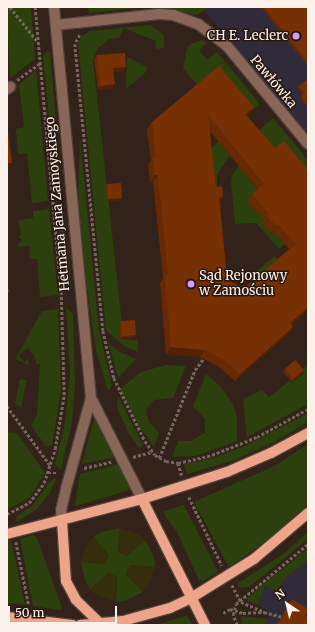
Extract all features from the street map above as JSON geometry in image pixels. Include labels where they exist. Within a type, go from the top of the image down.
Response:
[{"type":"main road","points":[[7,534],[62,521],[142,499],[239,467],[308,433]]},
{"type":"main road","points":[[142,499],[205,625]]},
{"type":"main road","points":[[80,625],[102,625],[152,614],[191,598],[254,559],[308,513]]},
{"type":"main road","points":[[62,521],[66,581],[76,600],[102,625]]},
{"type":"main road","points":[[7,617],[73,625]]},
{"type":"street","name":"Hetmana Jana Zamoyskiego","points":[[54,7],[91,398],[61,510],[62,521]]},
{"type":"street","name":"Pawłówka","points":[[56,25],[159,14],[173,15],[198,24],[227,46],[308,144]]},
{"type":"street","name":"Hetmana Jana Zamoyskiego","points":[[91,398],[142,499]]},
{"type":"path","points":[[10,7],[38,41]]},
{"type":"path","points":[[10,518],[8,514],[24,506],[34,498],[51,466],[62,412],[65,366],[61,294],[35,7]]},
{"type":"path","points":[[84,32],[78,37],[74,45],[103,331],[114,378],[123,399],[152,452],[159,458],[178,463],[212,455],[257,437],[308,409]]},
{"type":"path","points":[[8,88],[40,63]]},
{"type":"path","points":[[159,458],[195,370],[203,359]]},
{"type":"path","points":[[7,406],[51,466]]},
{"type":"path","points":[[143,455],[152,452]]},
{"type":"path","points":[[81,469],[118,460]]},
{"type":"path","points":[[178,463],[182,476]]},
{"type":"path","points":[[48,473],[60,473]]},
{"type":"path","points":[[191,504],[223,569]]},
{"type":"path","points":[[16,540],[29,606]]},
{"type":"path","points":[[237,625],[233,610],[240,600],[308,544]]},
{"type":"path","points":[[234,590],[240,600],[264,612],[285,617]]},
{"type":"path","points":[[223,613],[233,610],[244,614],[264,612]]},
{"type":"shaded area","points":[[210,7],[308,7],[308,134],[205,11]]},
{"type":"shaded area","points":[[308,561],[308,625],[268,625],[267,610],[258,605],[265,586],[277,591],[286,577]]},
{"type":"green space","points":[[7,7],[31,7],[35,59],[10,78]]},
{"type":"green space","points":[[88,7],[147,7],[89,13]]},
{"type":"green space","points":[[161,7],[210,7],[197,15]]},
{"type":"green space","points":[[150,25],[164,35],[164,48],[157,49],[155,47],[156,41],[124,28],[119,38],[110,39],[98,48],[93,60],[122,324],[120,339],[138,340],[138,352],[124,346],[106,330],[78,43],[82,36],[90,31]]},
{"type":"green space","points":[[202,40],[207,43],[199,50],[207,60],[217,52],[260,104],[249,114],[198,86],[183,68],[187,48],[191,44]]},
{"type":"green space","points":[[46,52],[50,52],[62,192],[57,198],[43,56]]},
{"type":"green space","points":[[127,57],[147,67],[146,72],[126,89]]},
{"type":"green space","points":[[36,70],[48,201],[32,203],[27,153],[18,154],[16,129],[24,127],[19,85]]},
{"type":"green space","points":[[273,118],[308,160],[308,182],[270,155],[253,135]]},
{"type":"green space","points":[[80,138],[99,330],[112,385],[108,391],[96,350],[86,283],[78,200]]},
{"type":"green space","points":[[219,142],[230,155],[217,175],[217,193],[206,152]]},
{"type":"green space","points":[[239,166],[259,191],[247,201],[265,221],[271,233],[273,231],[285,244],[279,249],[256,223],[235,224],[231,182],[232,175]]},
{"type":"green space","points":[[49,209],[58,295],[40,297],[37,259],[30,259],[29,246],[18,247],[18,243],[21,243],[21,238],[18,238],[21,235],[19,220],[33,218],[33,211]]},
{"type":"green space","points":[[57,209],[64,216],[71,286],[65,293]]},
{"type":"green space","points":[[275,256],[279,261],[257,278],[253,274]]},
{"type":"green space","points":[[66,307],[73,314],[75,385],[72,422],[61,470],[55,464],[65,423],[70,373]]},
{"type":"green space","points":[[58,309],[61,389],[52,445],[46,447],[31,425],[37,414],[40,364],[36,364],[35,357],[27,348],[19,355],[24,362],[28,359],[29,365],[15,359],[42,311]]},
{"type":"green space","points":[[108,342],[118,351],[136,359],[118,378]]},
{"type":"green space","points":[[166,365],[186,366],[173,398],[154,400],[146,410],[149,422],[159,433],[154,447],[141,429],[120,389],[141,372]]},
{"type":"green space","points":[[308,365],[308,404],[247,437],[243,399],[262,390],[269,397],[289,381],[292,383],[304,373],[302,370]]},
{"type":"green space","points":[[206,374],[221,387],[233,404],[237,417],[237,441],[195,456],[172,457],[178,441],[191,441],[205,433],[205,419],[193,406]]},
{"type":"green space","points":[[20,379],[27,380],[21,408],[15,403]]},
{"type":"green space","points":[[118,396],[143,445],[139,448],[129,434],[117,408]]},
{"type":"green space","points":[[308,413],[308,422],[274,442],[235,460],[187,474],[184,464],[213,458],[247,445]]},
{"type":"green space","points":[[95,415],[116,457],[82,464]]},
{"type":"green space","points":[[7,432],[17,433],[45,473],[30,497],[7,510]]},
{"type":"green space","points":[[308,444],[308,504],[266,541],[229,567],[194,502],[276,465]]},
{"type":"green space","points":[[120,464],[130,490],[75,506],[80,474]]},
{"type":"green space","points":[[57,478],[49,494],[36,510],[17,522],[16,517],[32,506],[50,481]]},
{"type":"green space","points":[[184,505],[218,572],[203,581],[199,580],[177,532],[164,514],[164,511]]},
{"type":"green space","points":[[120,528],[118,552],[127,556],[145,540],[154,557],[155,567],[130,565],[126,574],[143,592],[125,601],[116,602],[117,577],[108,573],[90,589],[85,581],[81,562],[105,564],[109,555],[93,537],[101,532]]},
{"type":"green space","points":[[308,532],[308,538],[294,551],[249,587],[240,588],[237,584],[283,554]]},
{"type":"green space","points":[[33,535],[37,538],[62,608],[60,610],[33,606],[20,539]]},
{"type":"green space","points":[[11,540],[25,605],[7,603],[7,541]]},
{"type":"green space","points":[[308,548],[308,561],[286,577],[277,591],[265,586],[258,605],[245,600]]},
{"type":"green space","points":[[185,616],[187,616],[192,624],[156,625]]},
{"type":"green space","points":[[241,616],[267,619],[268,625],[242,625]]},
{"type":"sand","points":[[120,528],[138,534],[145,540],[127,556],[118,552]]},
{"type":"sand","points":[[93,537],[109,555],[105,564],[81,562],[87,544]]},
{"type":"sand","points":[[130,565],[155,567],[149,585],[143,592],[126,574]]},
{"type":"sand","points":[[108,573],[117,577],[116,602],[97,596],[90,589]]},
{"type":"building","name":"CH E. Leclerc","points":[[264,7],[308,7],[308,62]]},
{"type":"building","points":[[125,53],[126,67],[113,68],[115,84],[100,86],[97,55]]},
{"type":"building","points":[[219,66],[254,107],[245,114],[275,148],[284,141],[308,170],[308,307],[290,323],[293,327],[240,374],[224,360],[205,350],[171,347],[165,276],[168,275],[158,175],[155,175],[153,158],[156,158],[152,122]],"holes":[[[208,115],[264,184],[252,194],[269,214],[267,216],[276,226],[278,224],[296,244],[244,288],[227,280],[219,198],[223,197],[222,186],[216,187]]]},
{"type":"building","points":[[308,79],[308,104],[301,96],[305,93],[299,86]]},
{"type":"building","points":[[7,124],[12,163],[7,163]]},
{"type":"building","points":[[121,183],[122,198],[108,199],[107,184]]},
{"type":"building","points":[[135,320],[136,335],[122,336],[121,321]]},
{"type":"building","points":[[295,360],[304,370],[293,379],[285,369]]},
{"type":"building","points":[[292,599],[308,609],[305,616],[308,618],[308,625],[277,625]]},
{"type":"place","name":"CH E. Leclerc","points":[[296,36]]},
{"type":"place","name":"Sąd Rejonowy w Zamościu","points":[[191,284]]}]
